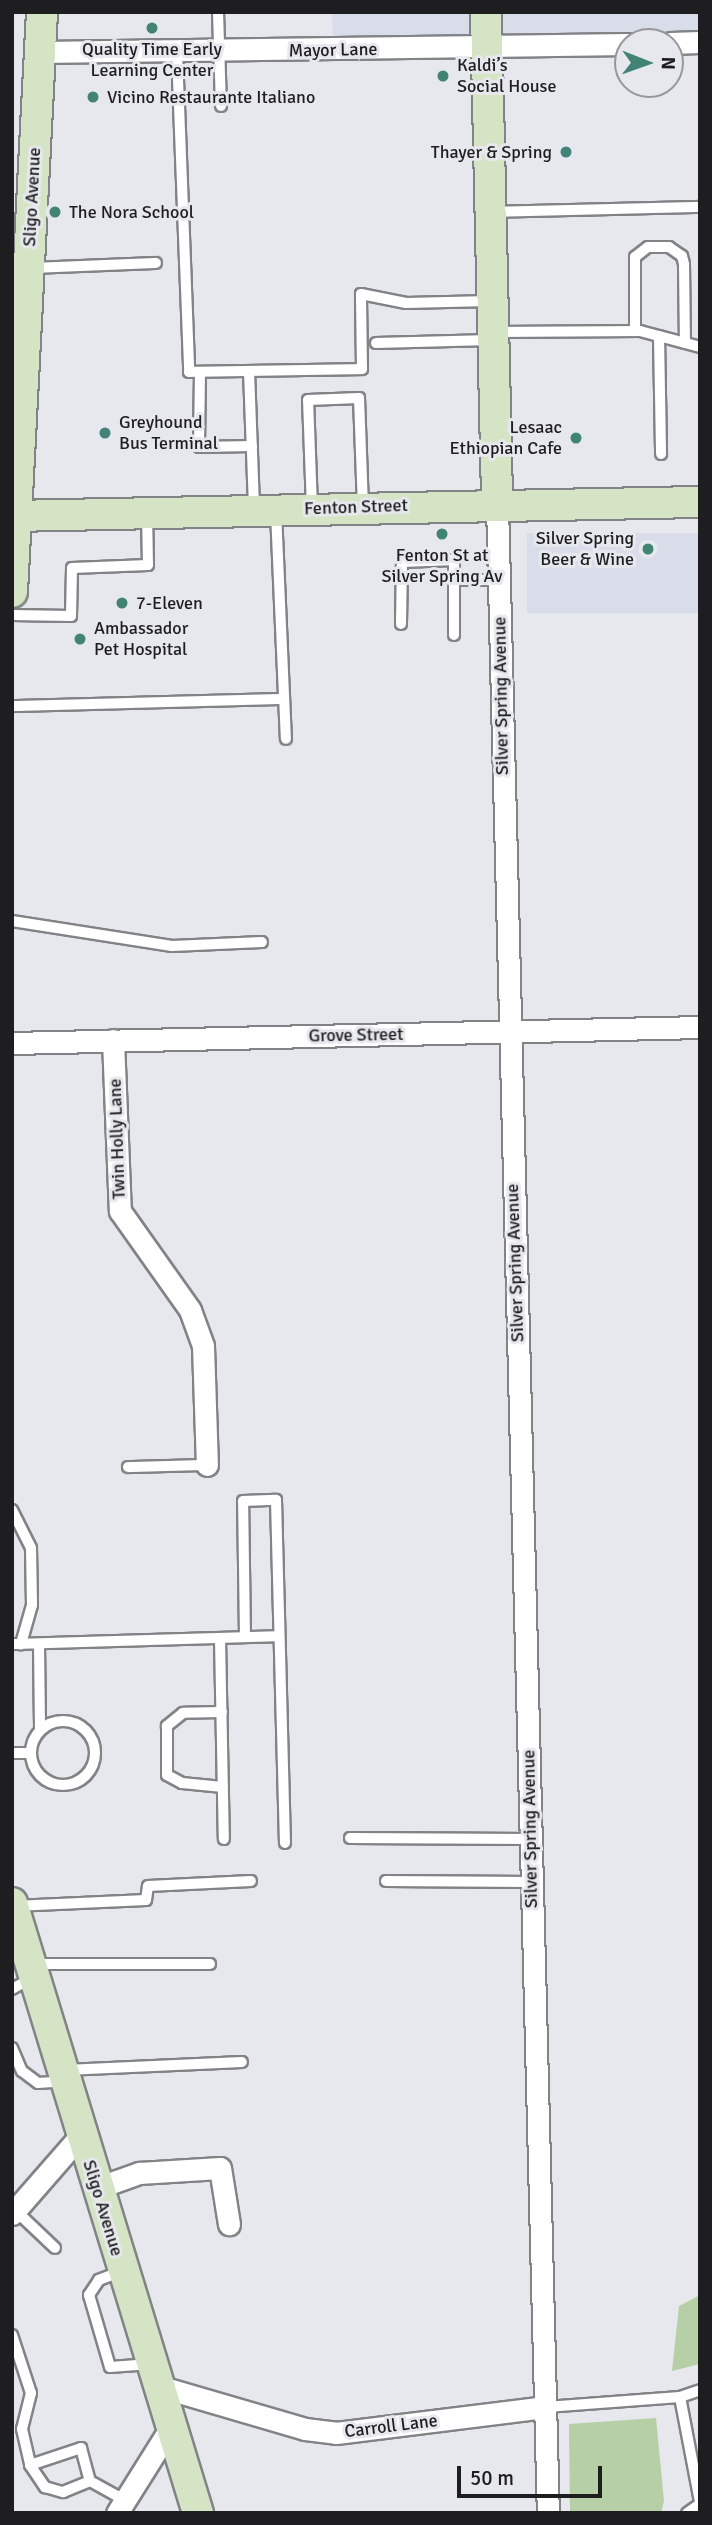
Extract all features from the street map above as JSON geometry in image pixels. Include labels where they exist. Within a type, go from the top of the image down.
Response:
[{"type":"street","name":"Sligo Avenue","points":[[12,592],[42,12]]},
{"type":"street","name":"Silver Spring Avenue","points":[[486,12],[509,1031],[548,2513]]},
{"type":"street","name":"Mayor Lane","points":[[39,52],[177,53],[614,44]]},
{"type":"street","name":"Fenton Street","points":[[14,516],[497,504],[700,502]]},
{"type":"street","name":"Grove Street","points":[[12,1043],[700,1027]]},
{"type":"street","name":"Twin Holly Lane","points":[[113,1040],[120,1211],[190,1310],[203,1346],[207,1465]]},
{"type":"street","name":"Sligo Avenue","points":[[13,1904],[26,1976],[63,2076],[198,2513]]},
{"type":"street","points":[[14,2212],[81,2135]]},
{"type":"street","points":[[97,2188],[139,2173],[220,2168],[229,2224]]},
{"type":"street","name":"Carroll Lane","points":[[155,2375],[305,2429],[336,2433],[546,2407]]},
{"type":"street","points":[[121,2507],[171,2427]]},
{"type":"lane","points":[[218,12],[221,106]]},
{"type":"lane","points":[[177,53],[189,372],[362,369],[361,294],[406,303],[493,301]]},
{"type":"lane","points":[[490,212],[700,208]]},
{"type":"lane","points":[[635,331],[635,257],[648,247],[670,247],[677,250],[684,264],[685,343]]},
{"type":"lane","points":[[29,268],[156,263]]},
{"type":"lane","points":[[376,343],[635,331],[700,347]]},
{"type":"lane","points":[[659,336],[661,454]]},
{"type":"lane","points":[[249,371],[252,446],[265,510],[286,739]]},
{"type":"lane","points":[[200,372],[199,447],[252,446]]},
{"type":"lane","points":[[312,508],[308,400],[359,398],[363,507]]},
{"type":"lane","points":[[12,615],[71,616],[72,568],[148,565],[147,513]]},
{"type":"lane","points":[[401,624],[402,562],[454,561],[454,635]]},
{"type":"lane","points":[[453,580],[499,580]]},
{"type":"lane","points":[[12,706],[284,699]]},
{"type":"lane","points":[[12,921],[172,946],[262,942]]},
{"type":"lane","points":[[128,1467],[207,1465]]},
{"type":"lane","points":[[245,1637],[243,1501],[276,1500],[285,1843]]},
{"type":"lane","points":[[12,1510],[31,1548],[32,1605],[16,1644],[279,1636]]},
{"type":"lane","points":[[220,1639],[224,1839]]},
{"type":"lane","points":[[39,1645],[40,1730],[30,1753],[40,1776],[52,1783],[76,1782],[93,1764],[92,1739],[85,1730],[63,1720],[40,1730]]},
{"type":"lane","points":[[222,1712],[183,1713],[167,1726],[167,1775],[182,1783],[223,1787]]},
{"type":"lane","points":[[12,1753],[30,1753]]},
{"type":"lane","points":[[350,1838],[530,1839]]},
{"type":"lane","points":[[13,1904],[146,1899],[148,1886],[251,1881]]},
{"type":"lane","points":[[386,1881],[531,1882]]},
{"type":"lane","points":[[26,1976],[210,1964]]},
{"type":"lane","points":[[12,2048],[22,2071],[38,2083],[63,2076],[242,2062]]},
{"type":"lane","points":[[14,2212],[55,2248]]},
{"type":"lane","points":[[122,2271],[99,2280],[89,2295],[110,2367],[155,2375]]},
{"type":"lane","points":[[12,2336],[31,2393],[22,2429],[30,2465],[45,2487],[63,2492],[90,2481]]},
{"type":"lane","points":[[546,2407],[680,2397],[700,2390]]},
{"type":"lane","points":[[680,2397],[699,2484],[700,2503],[687,2513]]},
{"type":"lane","points":[[30,2465],[81,2448],[90,2481],[121,2507]]},
{"type":"shaded area","points":[[332,12],[700,12],[700,48],[684,45],[684,28],[614,28],[614,43],[333,47]]},
{"type":"shaded area","points":[[527,533],[700,533],[700,613],[527,613]]},
{"type":"green space","points":[[700,2295],[700,2364],[672,2371],[679,2306]]},
{"type":"green space","points":[[656,2418],[664,2501],[661,2513],[570,2513],[569,2424]]},
{"type":"place","name":"Quality Time Early Learning Center","points":[[152,28]]},
{"type":"place","name":"Kaldi’s Social House","points":[[443,76]]},
{"type":"place","name":"Vicino Restaurante Italiano","points":[[93,97]]},
{"type":"place","name":"Thayer & Spring","points":[[566,152]]},
{"type":"place","name":"The Nora School","points":[[55,212]]},
{"type":"place","name":"Greyhound Bus Terminal","points":[[105,433]]},
{"type":"place","name":"Lesaac Ethiopian Cafe","points":[[576,438]]},
{"type":"place","name":"Fenton St at Silver Spring Av","points":[[442,534]]},
{"type":"place","name":"Silver Spring Beer & Wine","points":[[648,549]]},
{"type":"place","name":"7-Eleven","points":[[122,603]]},
{"type":"place","name":"Ambassador Pet Hospital","points":[[80,639]]}]
